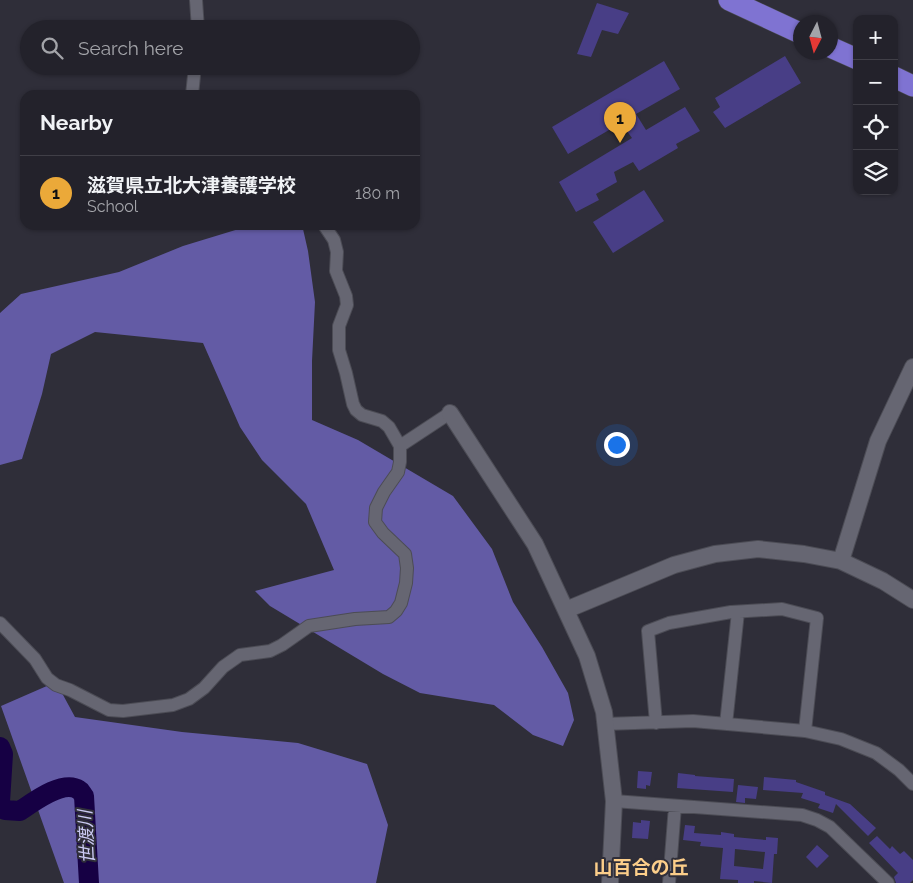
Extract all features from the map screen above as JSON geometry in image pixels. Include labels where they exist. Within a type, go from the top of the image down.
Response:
[{"type":"highway","points":[[729,0],[793,30]]},
{"type":"highway","points":[[838,51],[853,57]]},
{"type":"highway","points":[[898,79],[913,86]]},
{"type":"street","points":[[196,0],[197,20]]},
{"type":"street","points":[[193,90],[195,75]]},
{"type":"street","points":[[0,622],[35,659],[47,678],[56,685],[109,710],[123,711],[173,705],[189,699],[204,688],[223,667],[240,655],[270,650],[282,645],[309,626],[355,619],[389,617],[396,611],[401,603],[406,583],[407,568],[405,554],[383,533],[375,522],[376,508],[384,492],[398,472],[400,446],[389,427],[382,421],[362,415],[356,410],[339,350],[339,326],[347,305],[346,296],[336,271],[337,252],[334,240],[327,230]]},
{"type":"street","points":[[842,561],[878,441],[913,368]]},
{"type":"street","points":[[400,446],[450,413],[535,544],[587,656],[604,712],[614,802],[610,883]]},
{"type":"street","points":[[566,610],[674,565],[715,554],[758,549],[804,554],[842,561],[883,581],[913,600]]},
{"type":"street","points":[[656,723],[648,631],[669,623],[738,612],[782,609],[817,618],[805,731]]},
{"type":"street","points":[[726,724],[738,612]]},
{"type":"street","points":[[605,724],[693,721],[805,731],[840,739],[876,754],[899,770],[913,784]]},
{"type":"street","points":[[614,802],[802,815],[830,827],[888,883]]},
{"type":"street","points":[[669,883],[675,806]]},
{"type":"shaded area","points":[[235,230],[303,230],[315,302],[312,420],[358,440],[453,496],[492,549],[513,602],[542,647],[568,693],[574,720],[563,746],[533,735],[494,705],[420,693],[383,674],[270,606],[255,591],[334,570],[306,504],[262,460],[240,427],[203,343],[95,332],[51,354],[42,394],[22,459],[0,465],[0,313],[21,294],[119,272],[183,246]]},
{"type":"shaded area","points":[[56,682],[75,717],[182,732],[298,743],[367,764],[388,825],[376,883],[64,883],[1,706]]},
{"type":"building","points":[[597,3],[629,13],[618,34],[602,30],[591,57],[577,54]]},
{"type":"building","points":[[785,56],[801,83],[725,128],[713,112],[720,107],[715,98]]},
{"type":"building","points":[[664,61],[680,89],[636,114],[646,130],[685,107],[700,131],[676,144],[678,148],[639,171],[633,162],[614,172],[617,182],[596,194],[599,200],[576,212],[559,182],[632,138],[621,123],[568,154],[552,127]]},
{"type":"building","points":[[644,190],[664,221],[613,253],[593,222]]},
{"type":"building","points":[[638,771],[652,772],[650,786],[646,785],[646,789],[637,788]]},
{"type":"building","points":[[678,773],[734,779],[733,792],[677,788]]},
{"type":"building","points":[[764,777],[796,780],[796,782],[825,792],[825,795],[850,804],[876,828],[868,836],[836,804],[833,813],[818,808],[820,804],[801,798],[803,793],[763,790]]},
{"type":"building","points":[[738,785],[758,787],[756,799],[745,798],[745,803],[736,802]]},
{"type":"building","points":[[641,820],[650,821],[648,839],[632,838],[633,822],[641,823]]},
{"type":"building","points":[[685,825],[695,826],[694,833],[721,835],[721,832],[734,834],[734,837],[766,840],[766,837],[778,838],[777,854],[774,854],[772,883],[754,881],[754,883],[738,883],[738,880],[720,879],[723,848],[700,846],[701,842],[683,840]],"holes":[[[735,849],[765,852],[763,869],[734,866]]]},
{"type":"building","points":[[877,836],[890,849],[892,846],[900,854],[904,851],[913,860],[913,880],[910,883],[896,883],[894,877],[898,873],[869,843]]},
{"type":"building","points":[[817,845],[829,856],[817,868],[806,857]]},
{"type":"waterway","name":"世渡川","points":[[0,747],[3,754],[0,802]]},
{"type":"waterway","name":"世渡川","points":[[0,803],[5,810],[20,811],[56,790],[72,787],[80,790],[84,796],[89,883]]},
{"type":"place","name":"滋賀県立北大津養護学校","points":[[620,143]]},
{"type":"district","name":"山百合の丘","points":[[641,867]]}]
